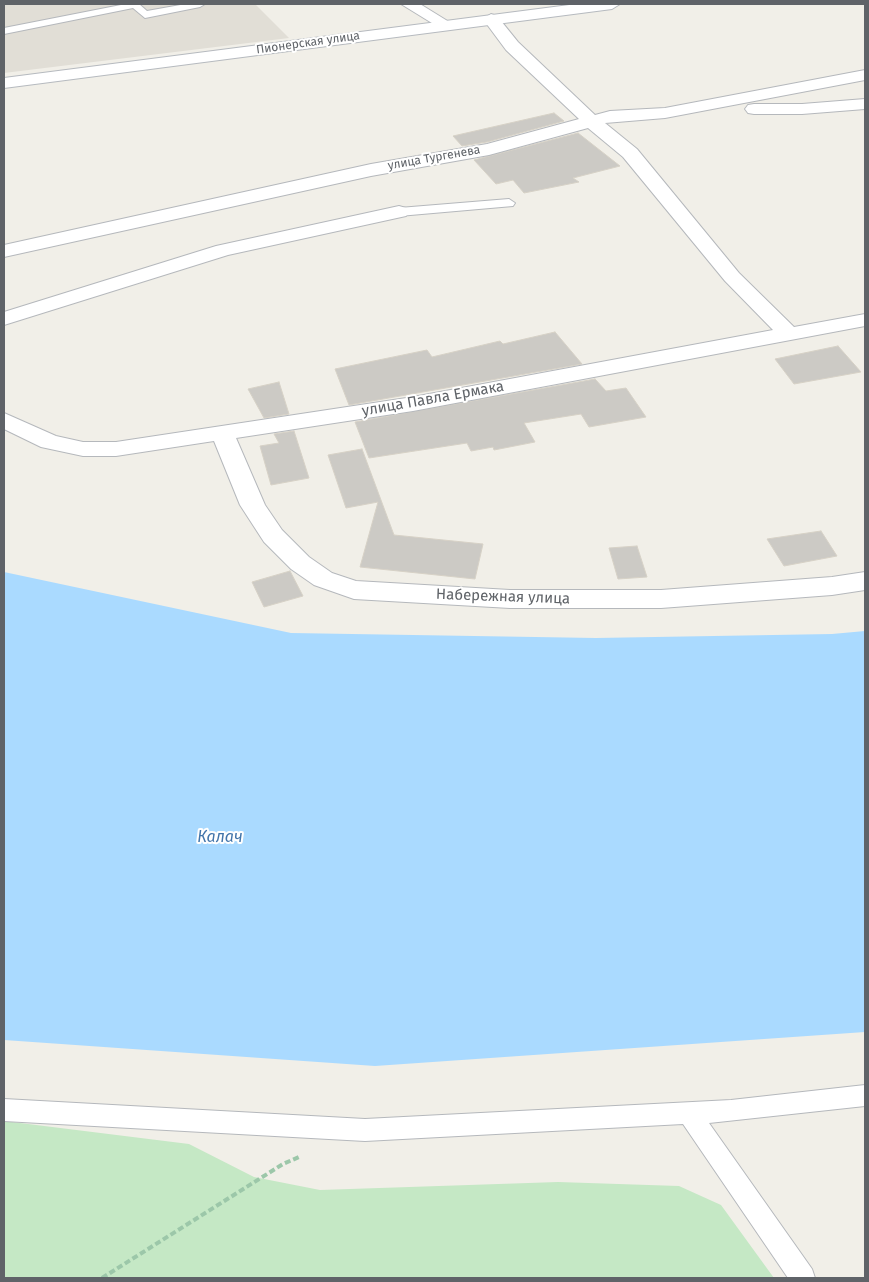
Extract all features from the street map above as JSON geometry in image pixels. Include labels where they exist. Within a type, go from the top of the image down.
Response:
[{"type":"street","points":[[409,4],[446,25]]},
{"type":"street","name":"Пионерская улица","points":[[4,83],[612,4]]},
{"type":"street","points":[[492,19],[512,46],[591,121],[630,153],[732,277],[788,333]]},
{"type":"street","name":"улица Тургенева","points":[[4,251],[371,170],[489,148],[610,116],[665,113],[865,75]]},
{"type":"street","points":[[702,106],[802,109],[865,104]]},
{"type":"street","points":[[4,319],[223,250],[400,212]]},
{"type":"street","name":"улица Павла Ермака","points":[[4,420],[49,442],[84,449],[116,449],[413,404],[865,320]]},
{"type":"street","name":"Набережная улица","points":[[222,433],[253,505],[273,536],[300,563],[323,579],[354,590],[510,600],[661,599],[832,586],[865,581]]},
{"type":"lane","points":[[4,31],[135,5],[145,14],[200,4]]},
{"type":"lane","points":[[400,212],[509,202]]},
{"type":"lane","points":[[4,1110],[364,1130],[731,1111],[865,1095]]},
{"type":"lane","points":[[689,1113],[803,1278]]},
{"type":"path","points":[[102,1278],[283,1164],[301,1156]]},
{"type":"shaded area","points":[[4,4],[255,4],[289,38],[4,73]]},
{"type":"green space","points":[[4,1121],[189,1144],[254,1177],[320,1190],[558,1182],[679,1186],[721,1205],[774,1278],[4,1278]]},
{"type":"water","name":"Калач","points":[[4,572],[291,633],[596,638],[832,634],[865,631],[865,1032],[375,1066],[4,1040]]},
{"type":"building","points":[[554,113],[564,121],[487,142],[462,146],[453,136]]},
{"type":"building","points":[[578,133],[620,166],[573,178],[579,182],[524,193],[513,180],[496,184],[474,160]]},
{"type":"building","points":[[555,332],[582,364],[349,405],[335,369],[427,350],[432,357],[500,341],[503,344]]},
{"type":"building","points":[[838,346],[861,372],[794,384],[775,359]]},
{"type":"building","points":[[595,379],[606,391],[626,388],[646,417],[589,427],[581,414],[524,423],[535,442],[494,450],[493,447],[471,451],[467,443],[369,458],[355,422]]},
{"type":"building","points":[[279,382],[289,414],[264,418],[248,389]]},
{"type":"building","points":[[294,431],[309,478],[271,485],[260,446],[279,443],[274,434]]},
{"type":"building","points":[[362,449],[394,535],[483,544],[475,579],[360,567],[378,502],[346,508],[328,455]]},
{"type":"building","points":[[821,531],[837,556],[784,566],[767,539]]},
{"type":"building","points":[[637,546],[647,577],[618,579],[609,548]]},
{"type":"building","points":[[290,571],[303,596],[264,607],[252,582]]}]
